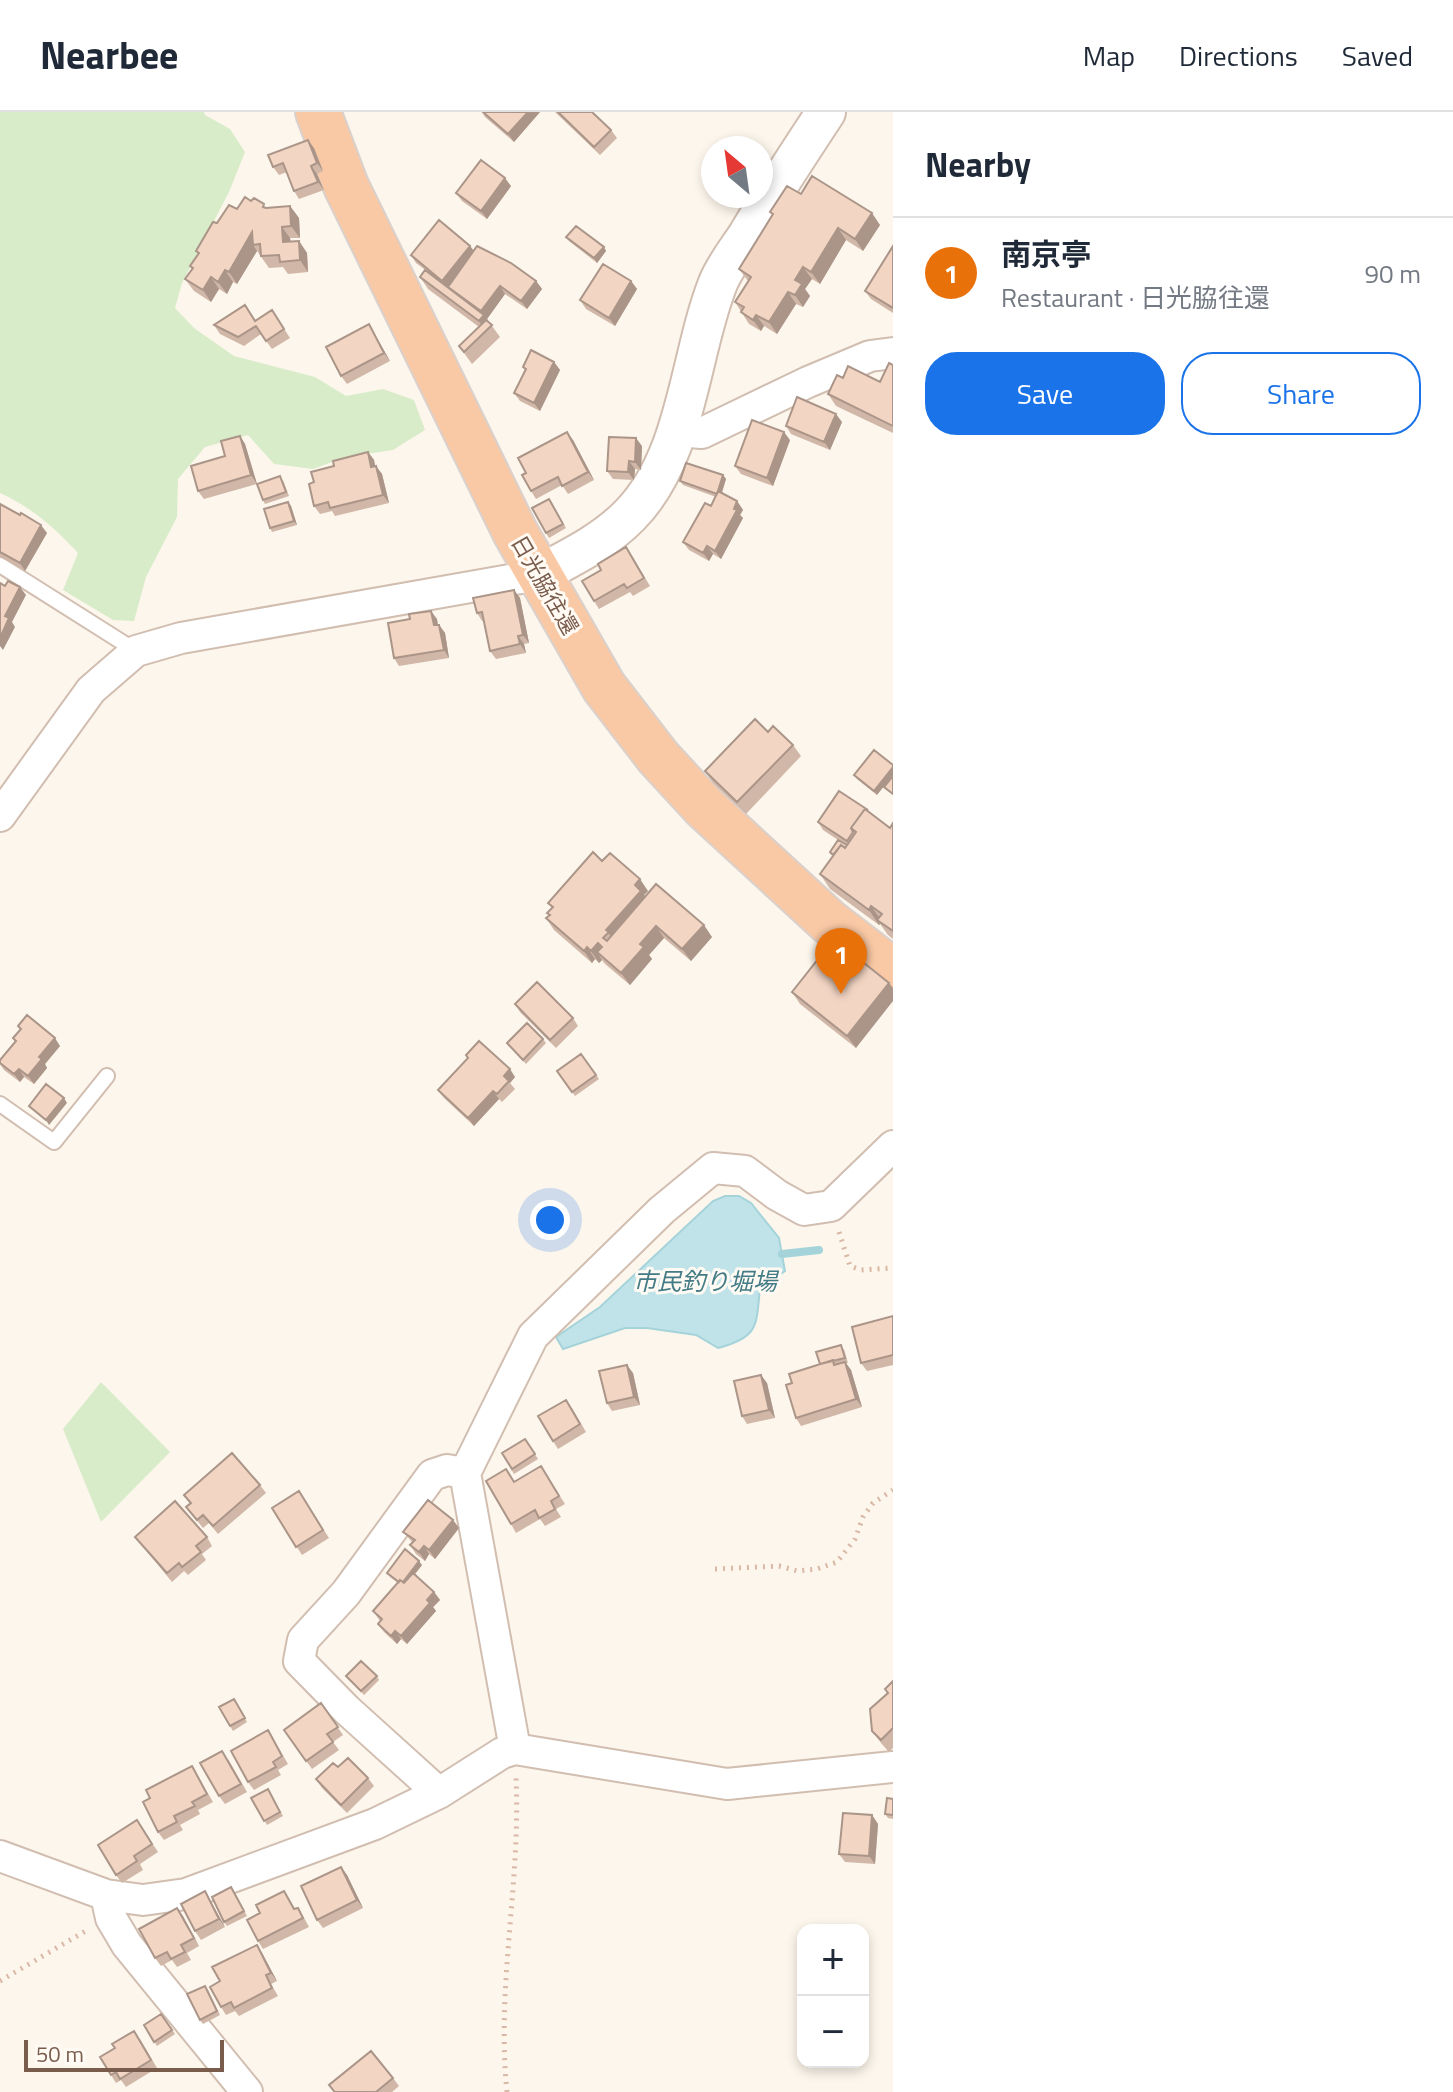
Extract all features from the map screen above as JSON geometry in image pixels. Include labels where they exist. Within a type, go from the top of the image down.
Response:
[{"type":"highway","name":"日光脇往還","points":[[318,112],[346,186],[515,532],[604,687],[658,757],[704,807],[828,921],[893,971]]},
{"type":"street","points":[[0,816],[91,690],[136,651],[181,638],[538,575],[580,553],[631,514],[662,468],[676,431],[719,281],[826,112]]},
{"type":"street","points":[[676,431],[702,433],[820,376],[870,356],[893,353]]},
{"type":"street","points":[[515,1749],[465,1473],[533,1336],[662,1210],[713,1168],[745,1171],[804,1210],[831,1206],[893,1146]]},
{"type":"street","points":[[439,1793],[346,1709],[299,1661],[303,1640],[346,1593],[432,1475],[447,1470],[465,1473]]},
{"type":"street","points":[[108,1907],[186,1894],[375,1824],[439,1793],[502,1753],[515,1749],[727,1784],[893,1767]]},
{"type":"street","points":[[0,1856],[108,1907],[135,1955],[247,2092]]},
{"type":"lane","points":[[0,565],[136,651]]},
{"type":"lane","points":[[0,1104],[54,1142],[107,1076]]},
{"type":"path","points":[[831,1206],[850,1266],[861,1270],[893,1268]]},
{"type":"path","points":[[715,1569],[779,1566],[798,1571],[837,1562],[855,1539],[863,1517],[873,1503],[893,1490]]},
{"type":"path","points":[[507,2092],[506,1978],[516,1847],[515,1749]]},
{"type":"path","points":[[0,1981],[108,1907]]},
{"type":"green space","points":[[0,112],[204,112],[230,129],[245,152],[229,192],[182,283],[175,308],[194,328],[234,356],[315,377],[346,396],[383,389],[414,400],[425,430],[393,450],[346,457],[313,469],[274,464],[248,435],[205,447],[178,479],[177,517],[146,577],[134,621],[113,620],[63,590],[78,553],[42,519],[0,493]]},
{"type":"green space","points":[[101,1382],[170,1452],[101,1522],[63,1429]]},
{"type":"water","name":"市民釣り堀場","points":[[725,1196],[739,1196],[751,1203],[779,1238],[785,1271],[760,1288],[756,1320],[749,1334],[718,1348],[696,1335],[625,1328],[563,1349],[556,1337],[600,1307],[713,1201]]},
{"type":"building","points":[[483,112],[528,112],[508,134]]},
{"type":"building","points":[[558,112],[592,112],[611,130],[594,147]]},
{"type":"building","points":[[308,140],[317,163],[311,166],[318,182],[294,191],[283,163],[273,167],[268,155]]},
{"type":"building","points":[[481,160],[505,178],[481,211],[456,193]]},
{"type":"building","points":[[812,176],[872,213],[855,239],[838,228],[811,272],[803,267],[795,280],[802,284],[795,295],[788,292],[769,322],[756,315],[753,320],[741,312],[744,307],[735,302],[751,277],[739,269],[787,186],[801,194]]},
{"type":"building","points":[[245,197],[251,201],[254,198],[266,208],[290,206],[291,226],[282,227],[283,242],[299,241],[300,260],[280,262],[279,255],[261,256],[260,244],[253,245],[252,232],[229,272],[225,270],[218,282],[211,277],[203,290],[185,279],[199,253],[196,251],[213,222],[217,223],[229,205],[237,209]]},
{"type":"building","points":[[439,220],[470,246],[442,281],[411,255]]},
{"type":"building","points":[[576,226],[604,247],[594,258],[566,237]]},
{"type":"building","points":[[477,246],[511,263],[536,281],[521,301],[500,286],[481,311],[448,287]]},
{"type":"building","points":[[893,246],[893,308],[865,291]]},
{"type":"building","points":[[603,264],[631,281],[609,318],[580,300]]},
{"type":"building","points":[[425,270],[484,315],[479,321],[420,277]]},
{"type":"building","points":[[245,305],[255,321],[272,310],[284,329],[266,341],[256,326],[238,337],[214,325]]},
{"type":"building","points":[[486,320],[492,325],[464,352],[459,346]]},
{"type":"building","points":[[369,324],[384,353],[341,376],[326,347]]},
{"type":"building","points":[[531,350],[554,362],[534,403],[514,393]]},
{"type":"building","points":[[889,363],[893,365],[893,426],[828,394],[837,375],[843,378],[848,366],[880,382]]},
{"type":"building","points":[[797,397],[836,414],[824,442],[786,426]]},
{"type":"building","points":[[752,420],[784,432],[767,478],[735,466]]},
{"type":"building","points":[[567,432],[588,472],[562,486],[558,477],[531,491],[522,475],[526,473],[518,458]]},
{"type":"building","points":[[240,436],[251,475],[198,491],[191,466],[225,456],[221,441]]},
{"type":"building","points":[[609,437],[636,438],[635,462],[629,461],[628,472],[607,471]]},
{"type":"building","points":[[368,452],[371,467],[376,466],[383,495],[330,508],[328,502],[314,506],[309,484],[314,482],[311,472],[334,466],[333,461]]},
{"type":"building","points":[[686,463],[723,475],[717,494],[680,481]]},
{"type":"building","points":[[280,476],[286,492],[263,500],[257,484]]},
{"type":"building","points":[[718,491],[737,501],[734,509],[737,510],[715,551],[707,546],[703,553],[683,542],[705,503],[711,506]]},
{"type":"building","points":[[549,499],[563,524],[546,533],[532,508]]},
{"type":"building","points":[[288,502],[294,521],[270,528],[264,509]]},
{"type":"building","points":[[0,504],[41,525],[20,563],[0,552]]},
{"type":"building","points":[[626,547],[644,578],[627,588],[624,584],[594,601],[582,581],[601,570],[598,564]]},
{"type":"building","points":[[8,581],[20,587],[5,616],[9,618],[0,638],[0,583],[5,586]]},
{"type":"building","points":[[514,590],[523,635],[518,636],[520,644],[490,651],[482,612],[477,613],[473,598]]},
{"type":"building","points":[[431,611],[434,625],[439,625],[444,650],[394,658],[388,623],[410,619],[409,614]]},
{"type":"building","points":[[755,719],[768,732],[773,726],[793,745],[737,802],[705,771]]},
{"type":"building","points":[[874,750],[893,767],[874,791],[854,775]]},
{"type":"building","points":[[893,776],[893,794],[884,787]]},
{"type":"building","points":[[839,791],[868,810],[865,809],[851,828],[853,832],[847,841],[818,822]]},
{"type":"building","points":[[865,809],[890,828],[893,823],[893,931],[877,920],[882,914],[871,906],[869,910],[820,874],[841,845],[845,848],[856,832],[851,828]]},
{"type":"building","points":[[838,840],[847,845],[845,848],[841,845],[833,855],[830,852]]},
{"type":"building","points":[[593,852],[602,861],[610,853],[640,879],[635,885],[641,891],[606,930],[609,932],[603,938],[607,941],[656,884],[704,925],[682,949],[656,926],[640,944],[644,947],[621,973],[597,952],[602,947],[598,943],[591,951],[587,947],[584,951],[546,918],[553,907],[548,903]]},
{"type":"building","points":[[834,939],[889,983],[847,1036],[792,992]]},
{"type":"building","points":[[537,982],[573,1018],[550,1040],[515,1004]]},
{"type":"building","points":[[27,1015],[55,1038],[28,1076],[19,1069],[14,1074],[0,1063],[16,1041],[13,1038],[21,1029],[18,1026]]},
{"type":"building","points":[[527,1023],[543,1039],[523,1060],[507,1043]]},
{"type":"building","points":[[479,1041],[510,1069],[504,1076],[509,1081],[497,1094],[493,1091],[468,1118],[438,1090],[468,1058],[466,1055]]},
{"type":"building","points":[[581,1054],[596,1075],[572,1092],[557,1071]]},
{"type":"building","points":[[46,1084],[64,1098],[46,1120],[29,1106]]},
{"type":"building","points":[[893,1316],[893,1355],[861,1363],[852,1327]]},
{"type":"building","points":[[841,1345],[845,1358],[820,1364],[816,1352]]},
{"type":"building","points":[[833,1360],[834,1365],[845,1362],[856,1399],[796,1418],[786,1385],[792,1383],[789,1374]]},
{"type":"building","points":[[627,1365],[634,1397],[607,1403],[599,1371]]},
{"type":"building","points":[[761,1375],[769,1410],[742,1416],[734,1381]]},
{"type":"building","points":[[566,1400],[580,1424],[553,1441],[538,1416]]},
{"type":"building","points":[[525,1439],[535,1454],[512,1469],[502,1453]]},
{"type":"building","points":[[232,1453],[260,1485],[213,1526],[203,1515],[197,1520],[186,1507],[191,1503],[184,1495]]},
{"type":"building","points":[[541,1466],[559,1496],[551,1501],[555,1509],[539,1518],[535,1510],[511,1524],[486,1481],[506,1469],[514,1482]]},
{"type":"building","points":[[299,1491],[323,1530],[296,1547],[272,1508]]},
{"type":"building","points":[[428,1500],[453,1520],[429,1550],[424,1546],[419,1552],[410,1545],[415,1540],[403,1532]]},
{"type":"building","points":[[175,1501],[207,1537],[196,1546],[201,1552],[182,1567],[179,1563],[167,1573],[135,1537]]},
{"type":"building","points":[[405,1549],[419,1561],[403,1582],[399,1582],[387,1573]]},
{"type":"building","points":[[413,1573],[434,1592],[427,1600],[430,1603],[401,1636],[395,1631],[391,1636],[378,1624],[382,1619],[373,1611],[400,1580],[404,1583]]},
{"type":"building","points":[[361,1661],[377,1676],[361,1691],[346,1676]]},
{"type":"building","points":[[893,1681],[893,1728],[881,1740],[872,1731],[870,1709],[888,1693],[885,1689]]},
{"type":"building","points":[[234,1699],[245,1718],[230,1726],[219,1707]]},
{"type":"building","points":[[321,1703],[338,1727],[327,1734],[333,1742],[306,1761],[284,1730]]},
{"type":"building","points":[[268,1730],[282,1756],[273,1762],[276,1767],[248,1782],[231,1751]]},
{"type":"building","points":[[222,1751],[241,1784],[219,1796],[200,1763]]},
{"type":"building","points":[[348,1758],[368,1778],[341,1805],[316,1779],[333,1763],[338,1767]]},
{"type":"building","points":[[192,1766],[207,1794],[192,1802],[195,1806],[174,1816],[177,1822],[158,1832],[143,1802],[150,1798],[146,1790]]},
{"type":"building","points":[[268,1789],[280,1812],[264,1821],[251,1798]]},
{"type":"building","points":[[887,1798],[893,1799],[893,1815],[885,1814]]},
{"type":"building","points":[[843,1813],[872,1815],[869,1856],[839,1854]]},
{"type":"building","points":[[137,1820],[152,1844],[134,1856],[137,1861],[116,1875],[98,1845]]},
{"type":"building","points":[[341,1867],[357,1900],[317,1920],[301,1886]]},
{"type":"building","points":[[231,1887],[244,1911],[224,1922],[212,1897]]},
{"type":"building","points":[[205,1891],[219,1919],[195,1931],[181,1904]]},
{"type":"building","points":[[284,1891],[303,1918],[258,1941],[247,1920],[260,1913],[256,1905]]},
{"type":"building","points":[[177,1908],[194,1938],[181,1945],[185,1952],[171,1959],[167,1952],[155,1958],[139,1929]]},
{"type":"building","points":[[257,1945],[271,1973],[266,1975],[272,1988],[234,2008],[231,2002],[221,2007],[210,1987],[220,1981],[212,1967]]},
{"type":"building","points":[[205,1986],[217,2011],[200,2020],[187,1994]]},
{"type":"building","points":[[161,2014],[172,2030],[154,2042],[144,2025]]},
{"type":"building","points":[[134,2031],[151,2060],[120,2079],[116,2072],[111,2075],[100,2057],[115,2048],[112,2044]]},
{"type":"building","points":[[371,2051],[393,2078],[376,2092],[334,2092],[329,2085]]},
{"type":"waterway","points":[[782,1254],[819,1250]]},
{"type":"place","name":"南京亭","points":[[841,994]]}]
